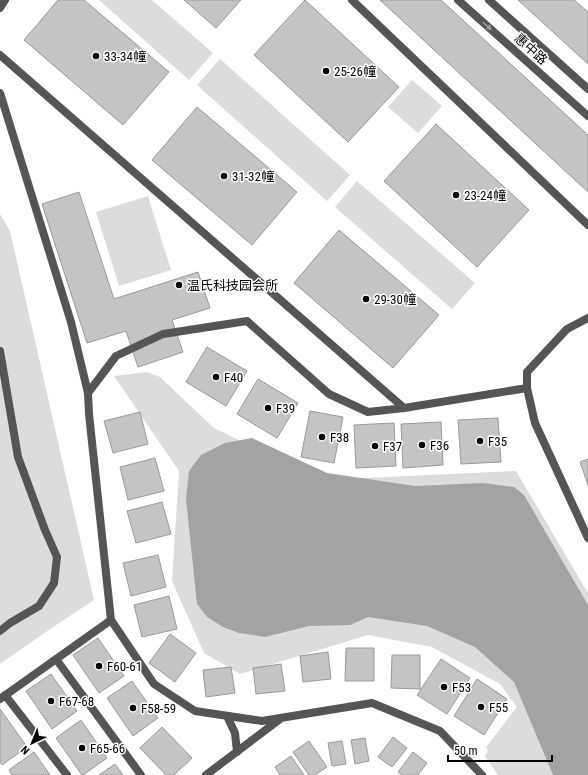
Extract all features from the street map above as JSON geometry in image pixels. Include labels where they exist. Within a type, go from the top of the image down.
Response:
[{"type":"street","points":[[0,8],[5,0]]},
{"type":"street","points":[[352,0],[588,225]]},
{"type":"street","name":"惠中路","points":[[458,0],[588,116]]},
{"type":"street","name":"惠中路","points":[[489,0],[588,89]]},
{"type":"street","points":[[0,55],[404,408]]},
{"type":"street","points":[[0,93],[71,322],[88,394],[111,620],[154,684],[195,711],[262,721],[372,703],[440,732],[482,775]]},
{"type":"street","points":[[588,318],[567,329],[528,372],[526,388],[535,423],[588,538]]},
{"type":"street","points":[[88,394],[116,356],[164,334],[247,321],[329,394],[368,412],[404,408],[526,388]]},
{"type":"street","points":[[0,351],[18,457],[45,530],[57,557],[54,583],[39,606],[10,623],[0,631]]},
{"type":"street","points":[[67,775],[3,697],[111,620]]},
{"type":"street","points":[[56,659],[141,775]]},
{"type":"street","points":[[227,716],[235,733],[237,752]]},
{"type":"street","points":[[206,775],[283,718]]},
{"type":"shaded area","points":[[99,0],[152,0],[213,53],[189,80]]},
{"type":"shaded area","points":[[220,59],[350,175],[327,201],[197,85]]},
{"type":"shaded area","points":[[412,80],[442,106],[418,133],[388,107]]},
{"type":"shaded area","points":[[357,181],[475,283],[452,309],[335,207]]},
{"type":"shaded area","points":[[148,196],[171,270],[119,286],[96,212]]},
{"type":"shaded area","points":[[0,214],[10,231],[94,600],[0,664]]},
{"type":"shaded area","points":[[147,372],[160,377],[214,428],[321,480],[516,471],[588,593],[588,775],[498,775],[485,756],[488,751],[486,747],[517,707],[500,684],[432,647],[368,635],[240,674],[204,653],[172,581],[179,471],[114,376]]},
{"type":"shaded area","points":[[252,438],[327,473],[415,486],[483,483],[514,487],[524,495],[588,605],[588,775],[553,775],[514,682],[475,647],[427,626],[368,617],[350,625],[309,626],[265,637],[239,633],[223,627],[207,617],[197,604],[186,499],[189,471],[201,455],[225,443]]},
{"type":"building","name":"33-34幢","points":[[58,0],[84,0],[169,72],[123,125],[24,40]]},
{"type":"building","points":[[184,0],[241,0],[216,28]]},
{"type":"building","name":"25-26幢","points":[[305,0],[399,87],[348,142],[254,55]]},
{"type":"building","points":[[380,0],[441,0],[588,135],[588,192]]},
{"type":"building","points":[[518,0],[574,0],[588,12],[588,64]]},
{"type":"building","name":"31-32幢","points":[[197,107],[297,192],[252,245],[152,160]]},
{"type":"building","name":"23-24幢","points":[[436,124],[529,210],[477,267],[384,181]]},
{"type":"building","name":"温氏科技园会所","points":[[79,192],[114,299],[198,272],[210,308],[172,320],[183,352],[138,367],[126,331],[87,343],[42,204]]},
{"type":"building","name":"29-30幢","points":[[339,230],[439,315],[393,368],[294,283]]},
{"type":"building","name":"F40","points":[[207,347],[247,371],[226,406],[186,382]]},
{"type":"building","name":"F39","points":[[258,379],[298,403],[277,438],[237,414]]},
{"type":"building","name":"F38","points":[[310,411],[343,417],[334,463],[301,457]]},
{"type":"building","points":[[140,412],[148,444],[113,453],[104,421]]},
{"type":"building","name":"F35","points":[[498,418],[501,462],[461,464],[458,420]]},
{"type":"building","name":"F36","points":[[441,422],[443,465],[403,468],[401,424]]},
{"type":"building","name":"F37","points":[[394,423],[396,466],[356,468],[354,425]]},
{"type":"building","points":[[155,458],[164,491],[128,500],[120,467]]},
{"type":"building","points":[[588,459],[588,485],[580,462]]},
{"type":"building","points":[[162,502],[171,534],[136,543],[127,511]]},
{"type":"building","points":[[158,555],[166,587],[131,596],[123,563]]},
{"type":"building","points":[[169,596],[177,629],[142,637],[134,605]]},
{"type":"building","points":[[170,634],[196,653],[175,682],[149,663]]},
{"type":"building","name":"F60-61","points":[[98,638],[124,676],[99,693],[73,655]]},
{"type":"building","points":[[346,648],[374,648],[374,681],[345,681]]},
{"type":"building","points":[[328,652],[331,679],[303,682],[300,656]]},
{"type":"building","points":[[392,655],[420,655],[420,689],[391,688]]},
{"type":"building","name":"F53","points":[[441,659],[470,678],[447,714],[417,695]]},
{"type":"building","points":[[281,664],[285,691],[256,694],[253,668]]},
{"type":"building","points":[[231,667],[235,693],[206,697],[203,670]]},
{"type":"building","name":"F67-68","points":[[51,674],[77,711],[52,729],[26,691]]},
{"type":"building","name":"F55","points":[[477,679],[507,699],[484,735],[454,716]]},
{"type":"building","name":"F58-59","points":[[132,681],[158,718],[133,736],[107,698]]},
{"type":"building","points":[[0,709],[27,747],[2,765],[0,762]]},
{"type":"building","name":"F65-66","points":[[81,720],[107,758],[83,775],[56,738]]},
{"type":"building","points":[[162,727],[192,758],[174,775],[166,775],[140,748]]},
{"type":"building","points":[[393,737],[407,748],[392,767],[378,757]]},
{"type":"building","points":[[365,738],[369,761],[355,764],[351,740]]},
{"type":"building","points":[[309,741],[327,767],[315,775],[309,775],[293,752]]},
{"type":"building","points":[[342,741],[346,764],[332,766],[328,743]]},
{"type":"building","points":[[34,752],[50,775],[12,775],[9,770]]},
{"type":"building","points":[[413,752],[427,763],[418,775],[402,775],[398,772]]},
{"type":"building","points":[[291,756],[304,775],[280,775],[275,767]]},
{"type":"building","points":[[115,764],[123,775],[99,775]]},
{"type":"place","name":"33-34幢","points":[[96,56]]},
{"type":"place","name":"25-26幢","points":[[326,71]]},
{"type":"place","name":"31-32幢","points":[[224,176]]},
{"type":"place","name":"23-24幢","points":[[456,195]]},
{"type":"place","name":"温氏科技园会所","points":[[179,285]]},
{"type":"place","name":"29-30幢","points":[[366,299]]},
{"type":"place","name":"F40","points":[[216,377]]},
{"type":"place","name":"F39","points":[[268,408]]},
{"type":"place","name":"F38","points":[[322,437]]},
{"type":"place","name":"F35","points":[[480,441]]},
{"type":"place","name":"F36","points":[[422,445]]},
{"type":"place","name":"F37","points":[[375,446]]},
{"type":"place","name":"F60-61","points":[[99,666]]},
{"type":"place","name":"F53","points":[[444,687]]},
{"type":"place","name":"F67-68","points":[[51,701]]},
{"type":"place","name":"F55","points":[[481,707]]},
{"type":"place","name":"F58-59","points":[[133,708]]},
{"type":"place","name":"F65-66","points":[[82,748]]}]
